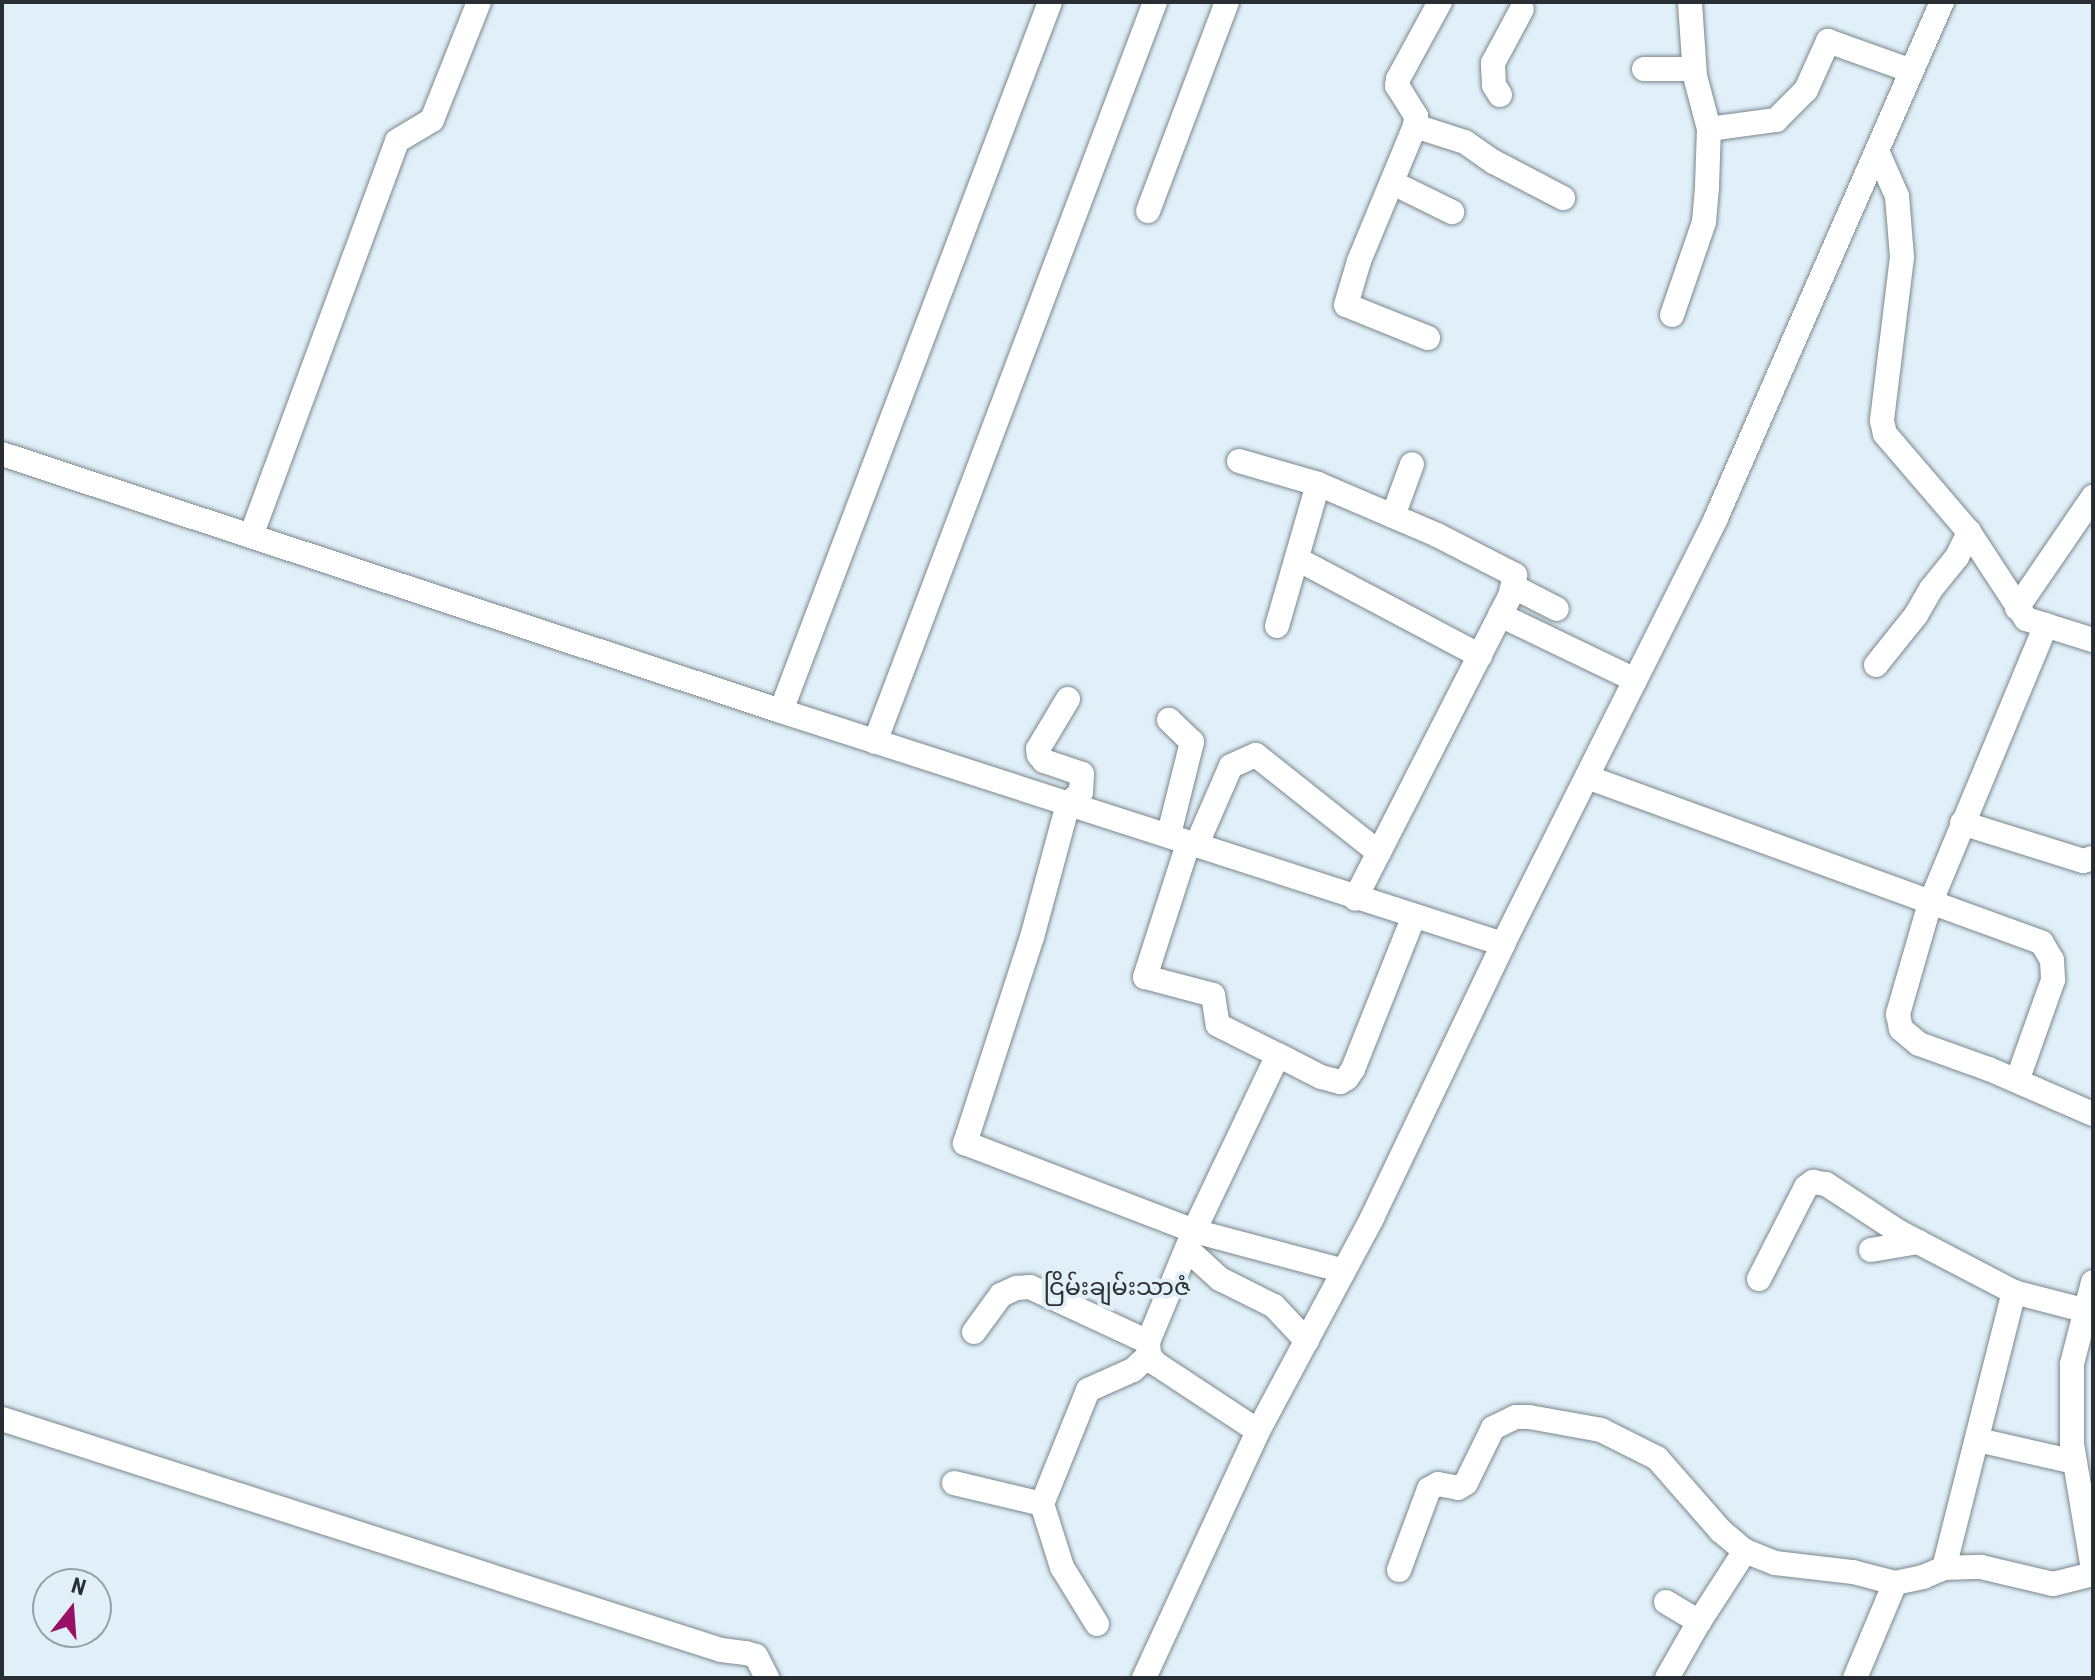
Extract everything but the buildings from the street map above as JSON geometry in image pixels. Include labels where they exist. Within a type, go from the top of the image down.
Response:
[{"type":"street","points":[[251,536],[397,141],[432,120],[479,2]]},
{"type":"street","points":[[781,711],[1050,2]]},
{"type":"street","points":[[875,742],[1155,2]]},
{"type":"street","points":[[1148,211],[1227,2]]},
{"type":"street","points":[[1428,338],[1346,305],[1359,261],[1415,126],[1416,116],[1397,86],[1398,79],[1440,2]]},
{"type":"street","points":[[1672,315],[1704,222],[1709,129],[1694,69],[1690,2]]},
{"type":"street","points":[[1144,1678],[1258,1431],[1344,1271],[1503,944],[1598,781],[1635,680],[1716,518],[1942,2]]},
{"type":"street","points":[[1500,95],[1494,85],[1493,63],[1521,4]]},
{"type":"street","points":[[1709,129],[1776,120],[1806,90],[1828,41],[1912,71]]},
{"type":"street","points":[[1644,69],[1694,69]]},
{"type":"street","points":[[1415,126],[1465,142],[1494,162],[1563,198]]},
{"type":"street","points":[[1877,151],[1897,196],[1902,257],[1882,421],[1885,434],[1969,532],[2026,619],[2093,640]]},
{"type":"street","points":[[1393,183],[1452,212]]},
{"type":"street","points":[[2,454],[1355,899],[1503,944]]},
{"type":"street","points":[[1239,461],[1318,484],[1393,516],[1515,575],[1514,587],[1480,656],[1355,899]]},
{"type":"street","points":[[1393,516],[1412,464]]},
{"type":"street","points":[[1277,626],[1299,560],[1318,484]]},
{"type":"street","points":[[2017,608],[2093,497]]},
{"type":"street","points":[[1876,665],[1957,557],[1969,532]]},
{"type":"street","points":[[1299,560],[1480,656]]},
{"type":"street","points":[[1514,587],[1557,609]]},
{"type":"street","points":[[1500,615],[1635,680]]},
{"type":"street","points":[[2046,625],[1930,903],[1898,1014],[1901,1029],[1919,1044],[2093,1114]]},
{"type":"street","points":[[1068,699],[1038,749],[1044,761],[1082,774],[1081,792],[1068,804],[1032,937],[965,1143],[975,1150],[1191,1240],[1344,1271]]},
{"type":"street","points":[[1169,720],[1192,742],[1184,841],[1145,977],[1213,995],[1218,1025],[1321,1077],[1340,1082],[1353,1069],[1414,916]]},
{"type":"street","points":[[1184,841],[1231,766],[1256,755],[1379,853]]},
{"type":"street","points":[[1598,781],[2047,947],[2053,980],[2017,1081]]},
{"type":"street","points":[[1962,823],[2083,861],[2093,858]]},
{"type":"street","points":[[1097,1624],[1062,1567],[1042,1504],[1088,1390],[1133,1370],[1149,1349],[1191,1240],[1278,1055]]},
{"type":"street","points":[[1759,1279],[1806,1187],[1813,1182],[1826,1184],[1918,1242],[2014,1292],[2083,1310]]},
{"type":"street","points":[[1191,1240],[1220,1279],[1274,1306],[1307,1341]]},
{"type":"street","points":[[1871,1250],[1918,1242]]},
{"type":"street","points":[[1399,1570],[1429,1489],[1438,1484],[1458,1488],[1466,1483],[1493,1428],[1516,1417],[1568,1422],[1631,1443],[1657,1458],[1721,1531],[1745,1551],[1775,1563],[1853,1572],[1895,1583],[1923,1577],[1944,1568],[1981,1567],[2053,1584],[2093,1572],[2075,1462],[2072,1364],[2083,1310],[2093,1282]]},
{"type":"street","points":[[974,1332],[1001,1295],[1016,1288],[1030,1287],[1149,1349],[1155,1363],[1258,1431]]},
{"type":"street","points":[[1944,1568],[2014,1292]]},
{"type":"street","points":[[2,1419],[721,1650],[756,1656],[767,1678]]},
{"type":"street","points":[[1978,1440],[2075,1462]]},
{"type":"street","points":[[954,1483],[1042,1504]]},
{"type":"street","points":[[1667,1678],[1745,1551]]},
{"type":"street","points":[[1855,1678],[1895,1583]]},
{"type":"street","points":[[1666,1602],[1699,1622]]},
{"type":"district","name":"ငြိမ်းချမ်းသာဇံ","points":[[1117,1288]]}]
